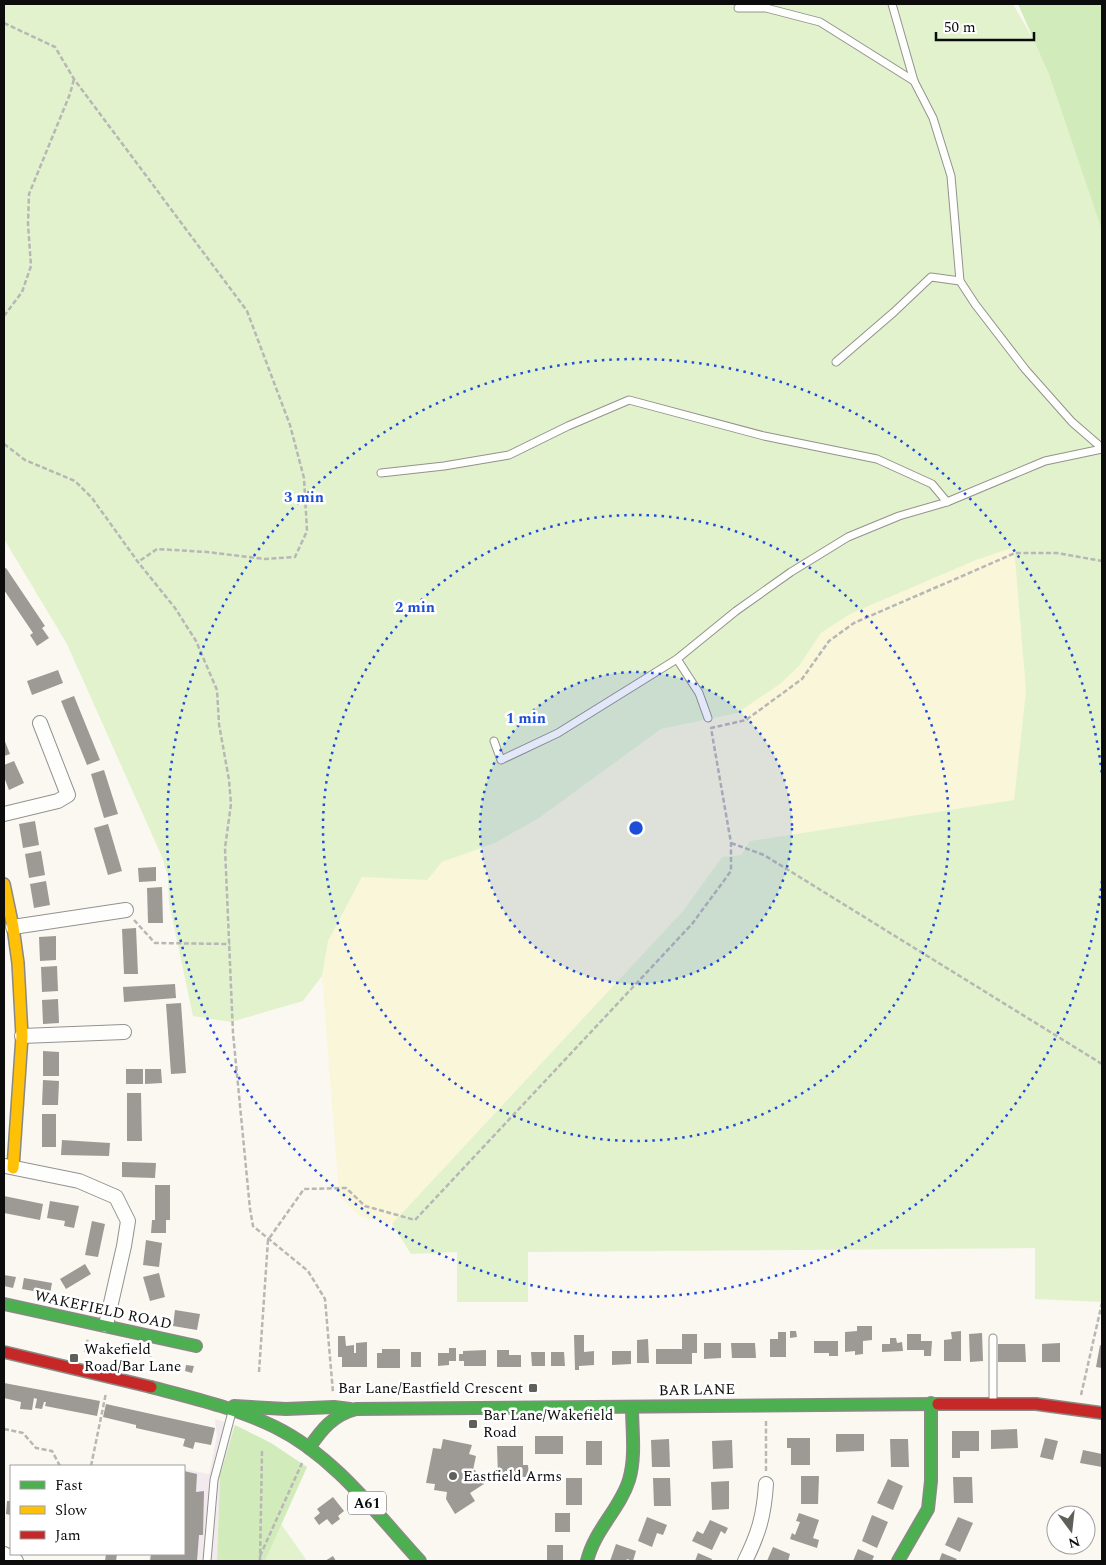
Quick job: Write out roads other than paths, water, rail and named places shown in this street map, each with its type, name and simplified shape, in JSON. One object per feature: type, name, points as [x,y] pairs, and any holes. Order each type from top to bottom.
[{"type":"main road","points":[[4,884],[18,963],[22,1036],[8,1167]]},
{"type":"main road","name":"WAKEFIELD ROAD","points":[[4,1304],[196,1346]]},
{"type":"main road","name":"A61","points":[[4,1352],[110,1376],[221,1405],[274,1427],[309,1448],[367,1503],[420,1561]]},
{"type":"main road","points":[[898,1561],[928,1509],[930,1498],[931,1403]]},
{"type":"main road","name":"BAR LANE","points":[[309,1448],[319,1433],[334,1417],[343,1412],[356,1410],[993,1403],[1036,1404],[1102,1413]]},
{"type":"main road","points":[[221,1405],[286,1409],[334,1407],[356,1410]]},
{"type":"main road","points":[[587,1561],[592,1543],[630,1478],[632,1406]]},
{"type":"street","points":[[4,814],[58,802],[68,795],[40,723]]},
{"type":"street","points":[[13,927],[126,910]]},
{"type":"street","points":[[22,1036],[124,1032]]},
{"type":"street","points":[[8,1167],[79,1181],[116,1197],[128,1221],[124,1246],[99,1324]]},
{"type":"street","points":[[745,1561],[761,1526],[766,1484]]},
{"type":"street","points":[[4,1554],[16,1561]]},
{"type":"lane","points":[[892,4],[914,81],[933,118],[951,176],[960,281],[975,304],[1025,368],[1072,422],[1102,449]]},
{"type":"lane","points":[[738,8],[766,8],[820,22],[914,81]]},
{"type":"lane","points":[[836,362],[894,312],[931,276],[960,281]]},
{"type":"lane","points":[[381,473],[444,466],[509,455],[568,426],[629,400],[764,436],[877,459],[932,484],[947,502]]},
{"type":"lane","points":[[494,741],[501,760],[558,732],[677,659],[736,610],[791,572],[848,537],[899,516],[947,502],[1045,461],[1102,449]]},
{"type":"lane","points":[[677,659],[699,693],[708,718]]},
{"type":"lane","points":[[993,1403],[994,1338]]},
{"type":"lane","points":[[207,1561],[214,1480],[233,1410]]},
{"type":"place","name":"Wakefield Road/Bar Lane","points":[[74,1358]]},
{"type":"place","name":"Bar Lane/Eastfield Crescent","points":[[533,1388]]},
{"type":"place","name":"Bar Lane/Wakefield Road","points":[[473,1424]]},
{"type":"place","name":"Eastfield Arms","points":[[453,1476]]}]
